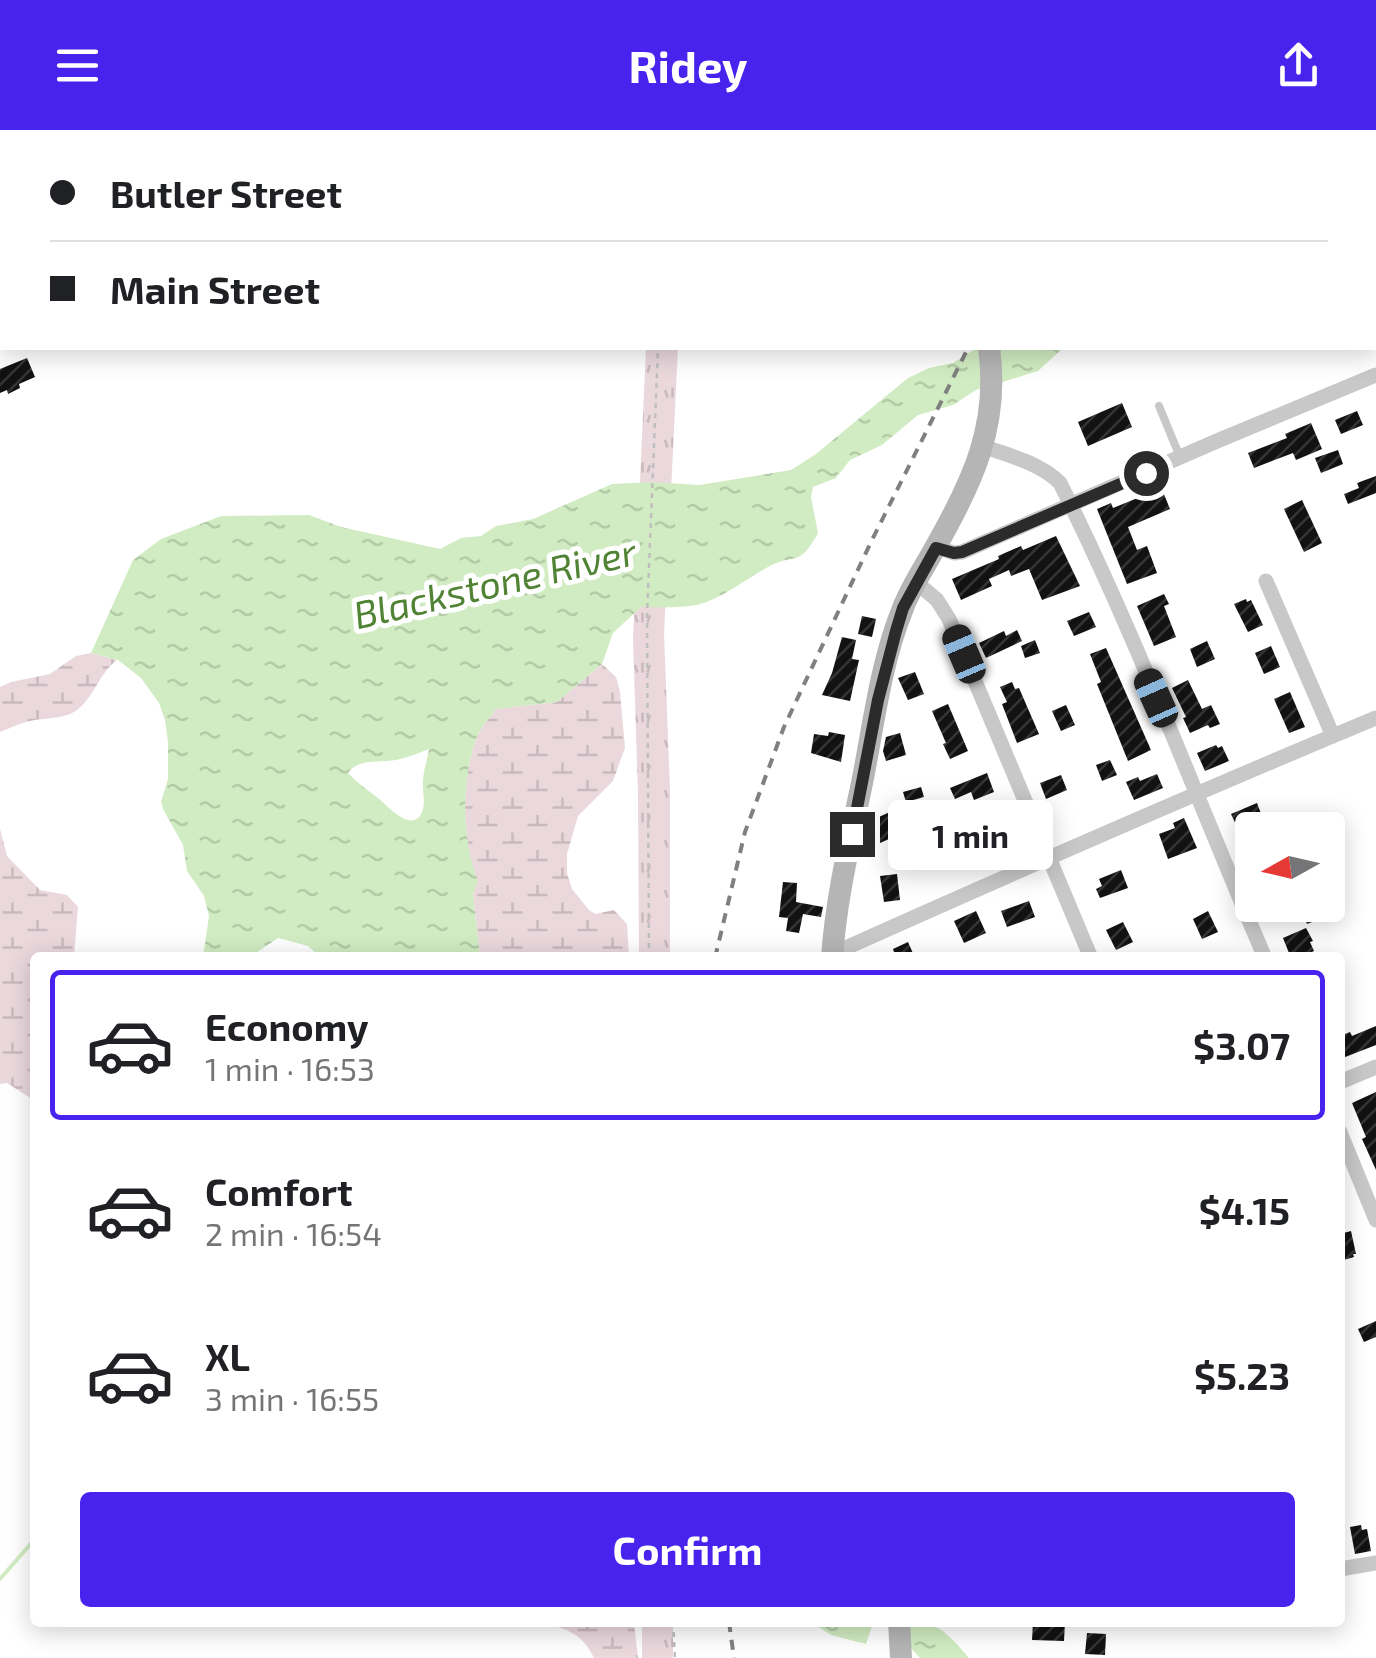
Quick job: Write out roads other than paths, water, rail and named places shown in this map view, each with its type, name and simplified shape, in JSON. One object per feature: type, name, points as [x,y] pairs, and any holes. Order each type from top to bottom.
[{"type":"main road","points":[[833,952],[878,700],[903,608],[971,482],[985,440],[992,380],[989,350]]},
{"type":"main road","points":[[900,1627],[901,1658]]},
{"type":"street","points":[[936,548],[962,552],[1372,376],[1376,395]]},
{"type":"street","points":[[985,440],[1052,474],[1060,483],[1198,792],[1262,952]]},
{"type":"street","points":[[916,582],[937,600],[949,619],[1088,952]]},
{"type":"street","points":[[1266,582],[1333,736]]},
{"type":"street","points":[[841,952],[1198,792],[1376,718]]},
{"type":"street","points":[[1345,1080],[1376,1067]]},
{"type":"street","points":[[1345,1144],[1376,1220]]},
{"type":"street","points":[[1345,1567],[1376,1562]]},
{"type":"lane","points":[[1159,406],[1180,457]]},
{"type":"water","name":"Blackstone River","points":[[974,350],[1061,350],[1038,371],[976,390],[953,405],[918,415],[882,445],[850,460],[836,478],[813,487],[811,497],[818,533],[801,556],[768,567],[700,604],[641,607],[613,633],[602,664],[557,702],[496,709],[476,738],[466,794],[466,830],[478,881],[473,894],[479,952],[315,952],[308,946],[278,938],[257,952],[204,952],[209,916],[204,896],[187,871],[183,845],[161,802],[168,779],[168,742],[159,703],[141,678],[118,660],[91,653],[133,560],[161,539],[221,516],[309,515],[341,527],[440,549],[461,538],[481,536],[496,526],[533,519],[612,484],[699,485],[791,470],[908,378],[953,363]],"holes":[[[429,749],[423,808],[418,818],[406,820],[348,773],[363,763],[400,759]]]},
{"type":"water","points":[[819,1627],[872,1627],[866,1644],[831,1635]]},
{"type":"water","points":[[891,1627],[936,1627],[969,1658],[920,1658]]},
{"type":"waterway","points":[[0,1579],[30,1545]]},
{"type":"railway","points":[[716,952],[745,832],[784,727],[967,350]]},
{"type":"railway","points":[[730,1627],[734,1658]]}]
